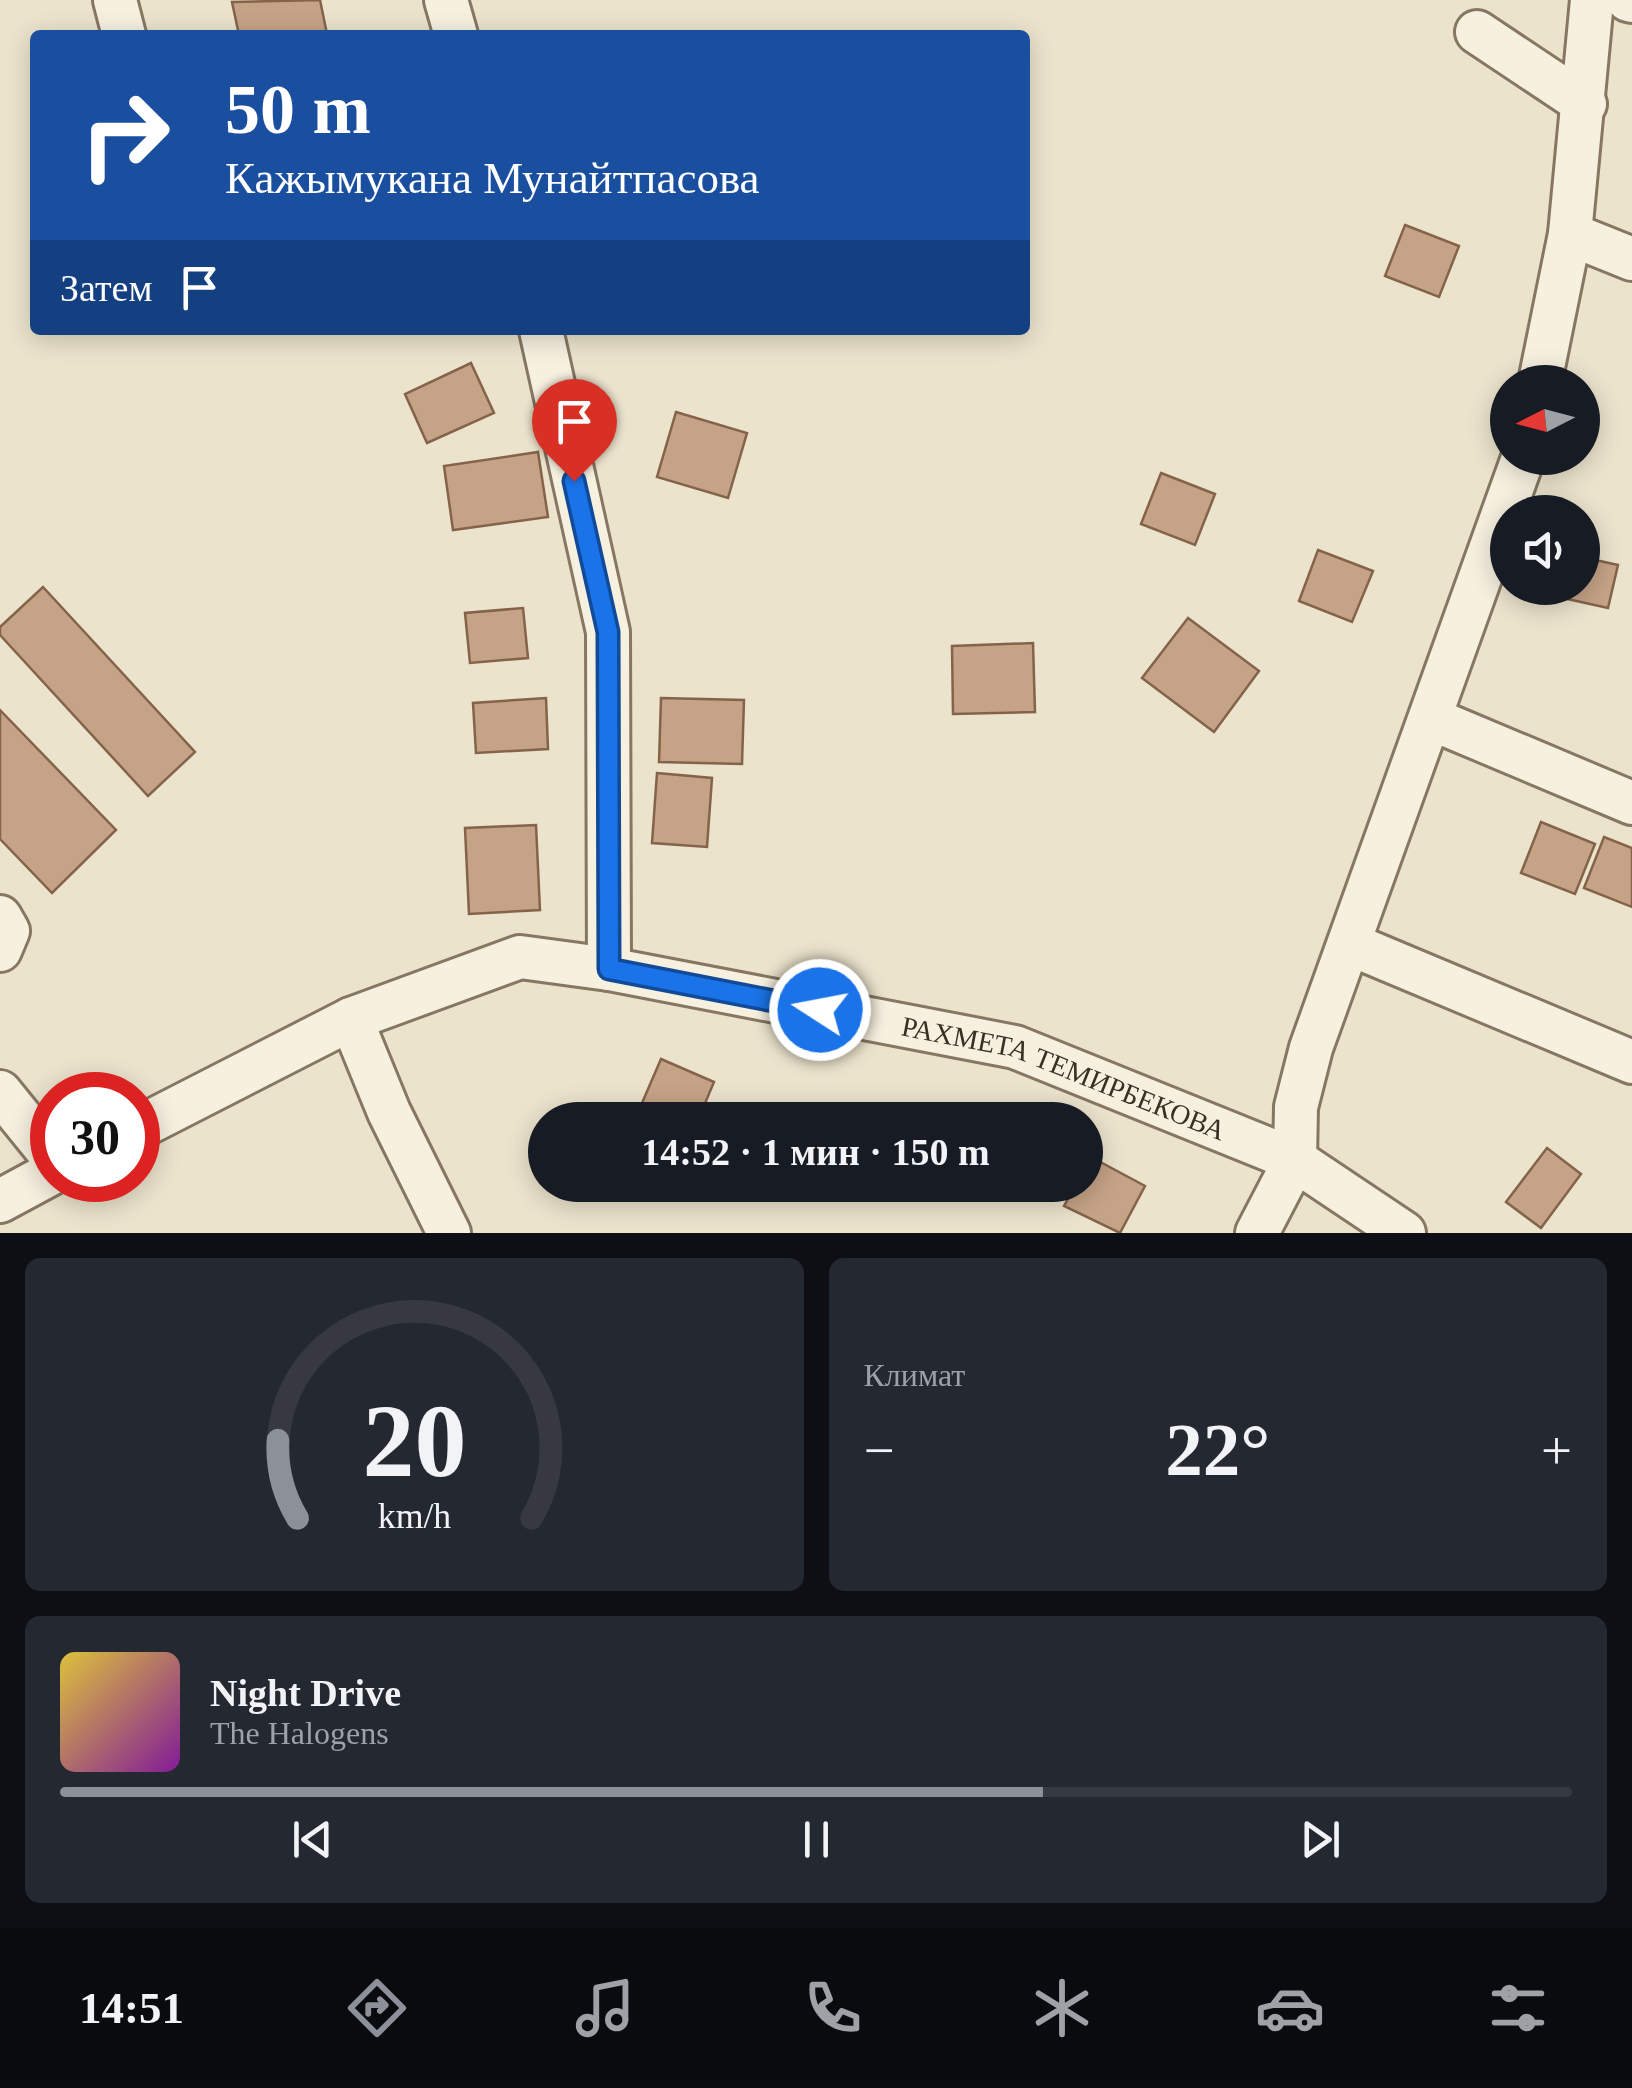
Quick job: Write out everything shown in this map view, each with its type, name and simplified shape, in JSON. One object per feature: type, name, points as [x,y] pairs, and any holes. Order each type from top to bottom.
[{"type":"street","points":[[115,0],[123,30]]},
{"type":"street","points":[[446,0],[455,30]]},
{"type":"street","points":[[1543,365],[1570,234],[1592,0]]},
{"type":"street","points":[[1477,32],[1585,104]]},
{"type":"street","points":[[1570,234],[1632,259]]},
{"type":"street","points":[[542,335],[608,632],[609,969]]},
{"type":"street","points":[[1257,1233],[1295,1160],[1296,1107],[1311,1048],[1517,475]]},
{"type":"street","points":[[1432,719],[1632,803]]},
{"type":"street","points":[[0,916],[8,931],[0,950]]},
{"type":"street","points":[[1350,944],[1632,1062]]},
{"type":"street","name":"РАХМЕТА ТЕМИРБЕКОВА","points":[[160,1117],[352,1019],[520,957],[609,969],[1015,1047],[1295,1160],[1404,1233]]},
{"type":"street","points":[[352,1019],[388,1112],[449,1233]]},
{"type":"street","points":[[0,1092],[30,1129]]},
{"type":"street","points":[[0,1201],[30,1185]]},
{"type":"building","points":[[320,0],[326,30],[238,30],[232,2]]},
{"type":"building","points":[[1405,225],[1459,246],[1439,297],[1385,276]]},
{"type":"building","points":[[471,363],[494,413],[427,443],[405,394]]},
{"type":"building","points":[[676,412],[747,433],[728,498],[657,477]]},
{"type":"building","points":[[538,452],[548,517],[453,530],[444,466]]},
{"type":"building","points":[[1161,473],[1215,494],[1195,545],[1141,524]]},
{"type":"building","points":[[1318,550],[1373,571],[1352,622],[1299,601]]},
{"type":"building","points":[[1600,561],[1618,565],[1608,608],[1594,605],[1600,605]]},
{"type":"building","points":[[43,587],[195,752],[148,796],[0,635],[0,627]]},
{"type":"building","points":[[523,608],[528,658],[470,663],[465,613]]},
{"type":"building","points":[[1188,618],[1259,671],[1214,732],[1142,678]]},
{"type":"building","points":[[1033,643],[1035,712],[953,714],[952,646]]},
{"type":"building","points":[[546,698],[548,749],[476,753],[473,703]]},
{"type":"building","points":[[661,698],[744,700],[742,764],[659,762]]},
{"type":"building","points":[[0,710],[116,830],[52,893],[0,839]]},
{"type":"building","points":[[657,773],[712,778],[707,847],[652,843]]},
{"type":"building","points":[[1541,822],[1595,844],[1575,894],[1521,873]]},
{"type":"building","points":[[536,825],[540,910],[469,914],[465,828]]},
{"type":"building","points":[[1604,837],[1632,848],[1632,907],[1584,888]]},
{"type":"building","points":[[661,1059],[714,1082],[706,1102],[642,1102]]},
{"type":"building","points":[[1547,1148],[1581,1174],[1541,1228],[1506,1202]]},
{"type":"building","points":[[1103,1163],[1145,1186],[1120,1233],[1064,1206],[1066,1202],[1103,1202]]},
{"type":"route","points":[[574,481],[608,632],[609,969],[820,1010]]}]
